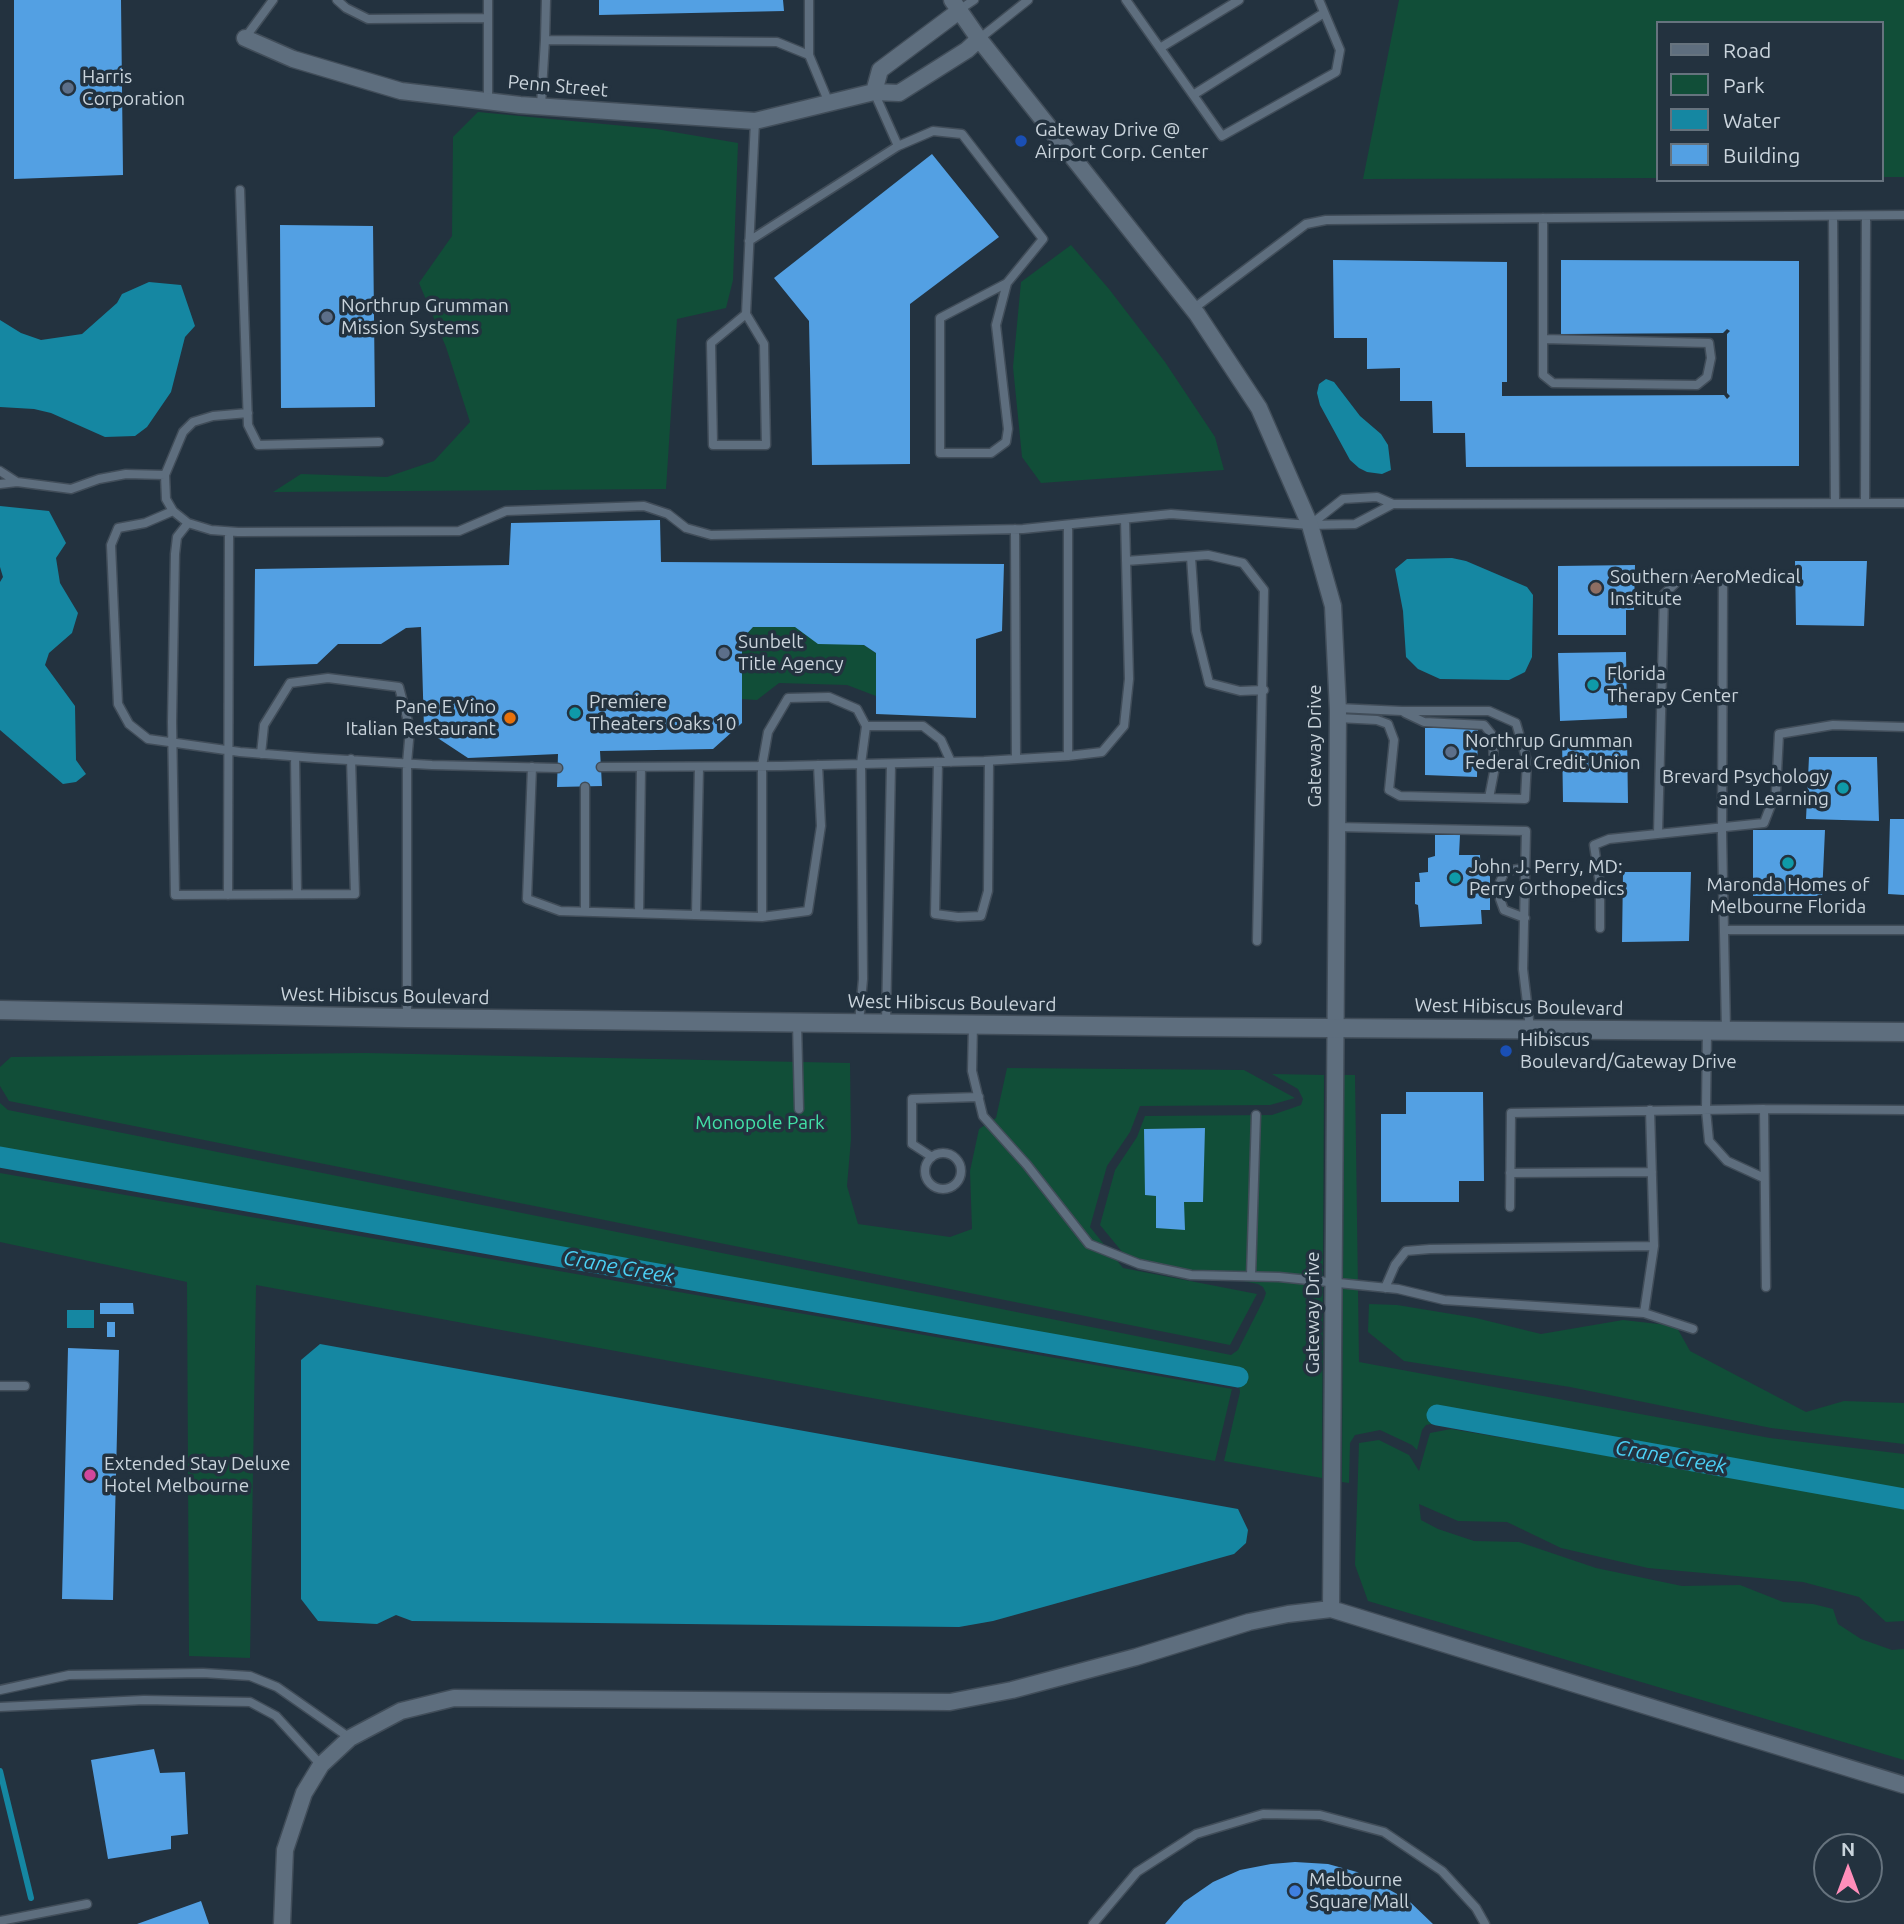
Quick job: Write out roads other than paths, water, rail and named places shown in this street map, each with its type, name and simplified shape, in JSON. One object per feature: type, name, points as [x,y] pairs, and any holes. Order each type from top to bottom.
[{"type":"street","name":"Gateway Drive","points":[[955,5],[1193,309],[1259,408],[1310,525],[1333,606],[1338,713],[1331,1609]]},
{"type":"street","points":[[874,92],[880,70],[955,5]]},
{"type":"street","name":"Penn Street","points":[[245,38],[293,60],[401,91],[541,106],[755,121],[874,92],[899,93],[967,50],[979,39]]},
{"type":"street","name":"West Hibiscus Boulevard","points":[[0,1010],[407,1018],[1904,1032]]},
{"type":"street","points":[[282,1924],[285,1850],[304,1793],[321,1765],[350,1738],[401,1711],[454,1698],[950,1702],[1012,1690],[1149,1654],[1249,1622],[1331,1609],[1904,1785]]},
{"type":"lane","points":[[245,38],[273,0]]},
{"type":"lane","points":[[337,0],[346,8],[368,19],[488,18]]},
{"type":"lane","points":[[488,0],[488,101]]},
{"type":"lane","points":[[541,106],[547,0]]},
{"type":"lane","points":[[809,0],[809,55],[829,103]]},
{"type":"lane","points":[[955,5],[974,0]]},
{"type":"lane","points":[[979,39],[1028,0]]},
{"type":"lane","points":[[1126,0],[1222,136],[1336,72],[1340,50],[1319,0]]},
{"type":"lane","points":[[1160,48],[1239,0]]},
{"type":"lane","points":[[1193,95],[1324,13]]},
{"type":"lane","points":[[545,40],[777,42],[809,55]]},
{"type":"lane","points":[[874,92],[898,146]]},
{"type":"lane","points":[[746,314],[711,343],[713,444],[766,445],[764,344],[746,314],[755,121]]},
{"type":"lane","points":[[749,241],[898,146],[933,131],[962,134],[1042,239],[1007,283],[996,325],[1008,429],[1006,442],[991,453],[940,453],[940,317],[1007,283]]},
{"type":"lane","points":[[240,190],[248,425],[258,445],[379,442]]},
{"type":"lane","points":[[1193,309],[1306,224],[1326,220],[1904,215]]},
{"type":"lane","points":[[1833,216],[1835,503]]},
{"type":"lane","points":[[1865,503],[1866,216]]},
{"type":"lane","points":[[1543,218],[1543,339],[1544,375],[1553,383],[1697,385],[1707,377],[1712,358],[1709,343],[1543,339]]},
{"type":"lane","points":[[248,413],[213,415],[192,422],[179,439],[165,475],[166,499],[173,511],[188,523],[229,532],[459,531],[506,511],[644,506],[668,514],[686,528],[711,535],[1015,529],[1171,514],[1310,525],[1355,524],[1393,504]]},
{"type":"lane","points":[[0,471],[17,482]]},
{"type":"lane","points":[[0,485],[17,482],[71,489],[99,479],[127,474],[165,475]]},
{"type":"lane","points":[[1310,525],[1343,499],[1377,498],[1393,504],[1904,503]]},
{"type":"lane","points":[[173,511],[145,523],[118,528],[111,545],[118,704],[129,724],[148,739],[295,757],[558,768]]},
{"type":"lane","points":[[601,767],[891,764],[1016,760],[1102,752],[1124,726],[1129,680],[1125,519]]},
{"type":"lane","points":[[188,523],[177,537],[175,554],[172,743],[175,895],[355,894],[351,760]]},
{"type":"lane","points":[[1068,525],[1068,756]]},
{"type":"lane","points":[[1015,529],[1016,760]]},
{"type":"lane","points":[[228,895],[229,532]]},
{"type":"lane","points":[[1126,561],[1208,555],[1243,563],[1264,590],[1258,941]]},
{"type":"lane","points":[[1191,557],[1196,631],[1209,683],[1240,691],[1264,690]]},
{"type":"lane","points":[[1658,834],[1664,594],[1679,580],[1723,577],[1724,930],[1717,1030],[1706,1110],[1709,1141],[1727,1161],[1765,1178]]},
{"type":"lane","points":[[261,754],[264,725],[290,683],[328,678],[399,687],[410,729],[407,763],[407,1018]]},
{"type":"lane","points":[[762,917],[762,766],[768,732],[789,698],[829,697],[857,709],[866,726],[862,764],[863,979],[859,1023]]},
{"type":"lane","points":[[1402,711],[1424,722],[1484,725],[1493,736],[1494,772],[1489,798]]},
{"type":"lane","points":[[1489,711],[1517,723],[1528,761],[1525,799],[1400,796],[1389,790],[1394,740],[1388,724],[1338,713],[1489,711]]},
{"type":"lane","points":[[1600,928],[1600,885],[1594,845],[1609,839],[1765,823],[1776,792],[1779,734],[1833,724],[1904,727]]},
{"type":"lane","points":[[866,726],[923,726],[941,740],[951,762]]},
{"type":"lane","points":[[295,757],[297,894]]},
{"type":"lane","points":[[938,762],[935,914],[958,917],[981,916],[988,891],[989,761]]},
{"type":"lane","points":[[886,1023],[891,764]]},
{"type":"lane","points":[[532,767],[527,899],[560,911],[762,917],[808,911],[821,826],[818,765]]},
{"type":"lane","points":[[639,913],[641,767]]},
{"type":"lane","points":[[696,915],[699,767]]},
{"type":"lane","points":[[584,787],[585,911]]},
{"type":"lane","points":[[1336,827],[1526,831],[1523,969],[1530,1028]]},
{"type":"lane","points":[[1525,868],[1505,871],[1500,882],[1500,899],[1504,910],[1525,918]]},
{"type":"lane","points":[[1724,930],[1904,930]]},
{"type":"lane","points":[[797,1022],[799,1109]]},
{"type":"lane","points":[[973,1024],[972,1071],[984,1116],[1027,1165],[1089,1244],[1139,1264],[1191,1275],[1279,1277],[1385,1288],[1444,1300],[1644,1313],[1693,1329]]},
{"type":"lane","points":[[932,1157],[912,1144],[912,1099],[978,1097]]},
{"type":"lane","points":[[1764,1109],[1766,1287]]},
{"type":"lane","points":[[1644,1313],[1654,1245],[1650,1110]]},
{"type":"lane","points":[[1510,1207],[1511,1113],[1904,1110]]},
{"type":"lane","points":[[1251,1276],[1256,1115]]},
{"type":"lane","points":[[942,1153],[958,1161],[961,1172],[957,1182],[947,1189],[930,1184],[925,1173],[932,1157],[942,1153]]},
{"type":"lane","points":[[1510,1173],[1652,1172]]},
{"type":"lane","points":[[1385,1288],[1395,1265],[1406,1251],[1654,1245]]},
{"type":"lane","points":[[0,1386],[24,1386]]},
{"type":"lane","points":[[0,1690],[69,1675],[250,1676],[277,1687],[350,1738]]},
{"type":"lane","points":[[0,1707],[144,1700],[250,1702],[276,1716],[321,1765]]},
{"type":"lane","points":[[1093,1924],[1137,1872],[1196,1835],[1263,1814],[1320,1815],[1384,1832],[1442,1871],[1476,1908],[1485,1924]]},
{"type":"lane","points":[[0,1921],[86,1904]]},
{"type":"water","points":[[149,282],[181,285],[195,326],[185,337],[171,392],[147,427],[135,436],[105,437],[51,413],[0,407],[0,320],[21,333],[41,340],[82,334],[117,303],[122,294]]},
{"type":"water","points":[[1326,379],[1334,382],[1360,416],[1381,434],[1388,445],[1391,470],[1382,474],[1367,472],[1350,460],[1320,405],[1317,393],[1319,384]]},
{"type":"water","points":[[0,506],[49,511],[66,543],[56,558],[60,583],[78,613],[72,633],[49,653],[45,665],[75,706],[76,760],[86,774],[76,782],[63,784],[0,730],[0,582],[3,577],[0,567]]},
{"type":"water","points":[[1452,558],[1466,561],[1527,587],[1533,595],[1532,657],[1525,672],[1509,680],[1440,679],[1418,669],[1406,657],[1403,611],[1395,569],[1407,559]]},
{"type":"water","points":[[67,1310],[94,1310],[94,1328],[67,1328]]},
{"type":"water","points":[[320,1344],[1238,1509],[1248,1530],[1246,1543],[1234,1554],[993,1621],[959,1627],[412,1621],[396,1615],[377,1624],[318,1621],[301,1599],[301,1360]]},
{"type":"waterway","name":"Crane Creek","points":[[0,1157],[1238,1377]]},
{"type":"waterway","name":"Crane Creek","points":[[1437,1415],[1904,1499]]},
{"type":"waterway","points":[[0,1771],[31,1898]]},
{"type":"place","name":"Harris Corporation","points":[[68,88]]},
{"type":"place","name":"Gateway Drive @ Airport Corp. Center","points":[[1021,141]]},
{"type":"place","name":"Northrup Grumman Mission Systems","points":[[327,317]]},
{"type":"place","name":"Southern AeroMedical Institute","points":[[1596,588]]},
{"type":"place","name":"Sunbelt Title Agency","points":[[724,653]]},
{"type":"place","name":"Florida Therapy Center","points":[[1593,685]]},
{"type":"place","name":"Premiere Theaters Oaks 10","points":[[575,713]]},
{"type":"place","name":"Pane E Vino Italian Restaurant","points":[[510,718]]},
{"type":"place","name":"Northrup Grumman Federal Credit Union","points":[[1451,752]]},
{"type":"place","name":"Brevard Psychology and Learning","points":[[1843,788]]},
{"type":"place","name":"Maronda Homes of Melbourne Florida","points":[[1788,863]]},
{"type":"place","name":"John J. Perry, MD: Perry Orthopedics","points":[[1455,878]]},
{"type":"place","name":"Hibiscus Boulevard/Gateway Drive","points":[[1506,1051]]},
{"type":"place","name":"Extended Stay Deluxe Hotel Melbourne","points":[[90,1475]]},
{"type":"place","name":"Melbourne Square Mall","points":[[1295,1891]]},
{"type":"park label","name":"Monopole Park","points":[[760,1123]]}]
